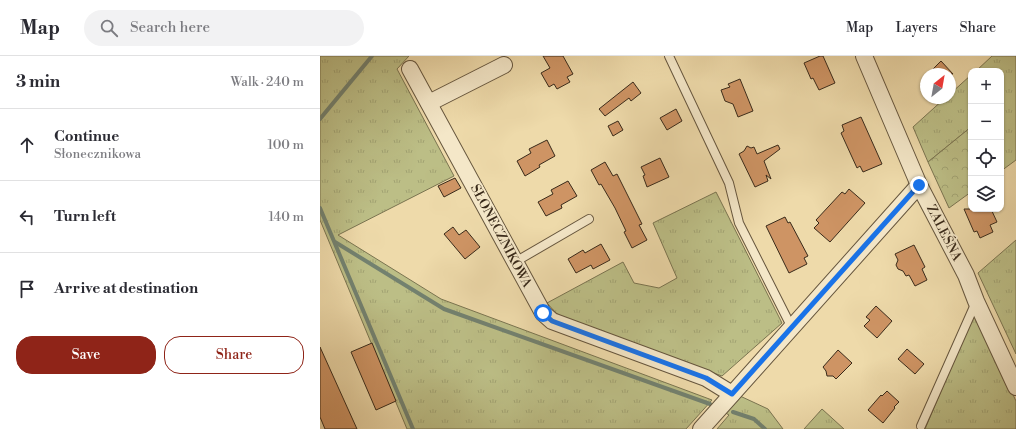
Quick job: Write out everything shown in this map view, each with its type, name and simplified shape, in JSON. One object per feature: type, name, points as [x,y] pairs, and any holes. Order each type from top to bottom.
[{"type":"street","name":"ZALEŚNA","points":[[864,56],[919,185],[966,275],[976,301],[1016,387]]},
{"type":"street","points":[[430,103],[504,65]]},
{"type":"street","name":"SŁONECZNIKOWA","points":[[410,69],[430,103],[543,313],[552,321],[706,378],[732,394]]},
{"type":"street","points":[[701,429],[919,185]]},
{"type":"lane","points":[[669,56],[729,183],[739,224],[792,328]]},
{"type":"lane","points":[[515,262],[589,219]]},
{"type":"lane","points":[[921,426],[976,301]]},
{"type":"green space","points":[[320,56],[409,56],[397,69],[454,176],[338,235],[441,299],[712,400],[686,429],[407,429],[320,220]]},
{"type":"green space","points":[[992,56],[1016,56],[1016,160],[1004,169],[1004,68],[979,68]]},
{"type":"green space","points":[[968,78],[968,129],[928,162],[913,127],[938,104],[956,104],[956,89]]},
{"type":"green space","points":[[968,129],[968,194],[949,208],[928,162]]},
{"type":"green space","points":[[716,192],[782,323],[722,376],[570,321],[556,313],[547,303],[623,262],[634,283],[659,288],[677,278],[653,223]]},
{"type":"green space","points":[[1016,240],[1016,354],[978,273]]},
{"type":"green space","points":[[974,313],[1016,401],[1016,429],[925,429]]},
{"type":"green space","points":[[740,396],[768,409],[783,429],[717,429],[729,415],[724,412]]},
{"type":"green space","points":[[822,409],[844,429],[804,429]]},
{"type":"building","points":[[543,56],[563,56],[573,74],[567,77],[570,82],[557,89],[554,84],[549,87],[541,73],[550,68]]},
{"type":"building","points":[[823,56],[835,83],[819,90],[813,78],[811,79],[804,63]]},
{"type":"building","points":[[941,61],[947,68],[934,68]]},
{"type":"building","points":[[740,79],[753,111],[738,117],[733,104],[725,101],[721,90],[730,87],[728,84]]},
{"type":"building","points":[[633,82],[641,93],[631,101],[629,98],[605,116],[599,109]]},
{"type":"building","points":[[676,109],[682,121],[667,130],[660,118]]},
{"type":"building","points":[[861,117],[882,164],[863,172],[860,166],[857,168],[841,133],[844,131],[842,125]]},
{"type":"building","points":[[618,121],[623,130],[613,136],[608,126]]},
{"type":"building","points":[[547,140],[555,156],[539,165],[540,167],[525,176],[517,161],[531,153],[529,149]]},
{"type":"building","points":[[778,145],[780,149],[764,161],[771,179],[766,175],[768,181],[755,187],[739,154],[744,151],[747,146],[751,148],[754,147],[757,154]]},
{"type":"building","points":[[660,158],[669,177],[647,187],[643,176],[645,175],[641,167]]},
{"type":"building","points":[[605,162],[613,176],[617,174],[642,224],[639,225],[647,240],[632,248],[615,208],[601,184],[599,185],[591,170]]},
{"type":"building","points":[[455,178],[461,188],[444,197],[438,186]]},
{"type":"building","points":[[568,181],[577,196],[561,205],[562,208],[546,216],[538,202],[553,194],[551,190]]},
{"type":"building","points":[[849,189],[865,203],[830,242],[814,228],[819,223],[816,220],[842,192],[845,194]]},
{"type":"building","points":[[964,209],[968,209],[968,212],[992,212],[997,222],[990,225],[993,232],[980,238],[977,231],[974,232]]},
{"type":"building","points":[[785,217],[788,223],[790,222],[808,256],[804,258],[807,264],[789,273],[766,226]]},
{"type":"building","points":[[453,227],[459,235],[466,230],[480,247],[465,259],[444,234]]},
{"type":"building","points":[[601,244],[610,260],[593,269],[591,265],[576,273],[568,259],[583,250],[585,253]]},
{"type":"building","points":[[914,245],[925,267],[922,269],[927,280],[915,286],[909,275],[906,276],[903,271],[898,269],[896,265],[898,260],[895,254]]},
{"type":"building","points":[[876,306],[892,321],[877,338],[864,326],[870,320],[866,317]]},
{"type":"building","points":[[372,343],[396,401],[376,410],[351,352]]},
{"type":"building","points":[[320,347],[357,429],[325,429],[320,417]]},
{"type":"building","points":[[907,349],[924,364],[915,374],[898,359]]},
{"type":"building","points":[[838,350],[852,363],[836,379],[833,376],[827,376],[823,367]]},
{"type":"building","points":[[887,391],[899,402],[883,423],[868,410],[881,395],[882,396]]},
{"type":"waterway","points":[[320,119],[372,56]]},
{"type":"waterway","points":[[320,208],[413,429]]},
{"type":"waterway","points":[[335,242],[444,309],[710,404]]},
{"type":"waterway","points":[[733,412],[754,419],[765,429]]},
{"type":"route","points":[[543,313],[552,321],[706,378],[732,394],[919,185]]}]
